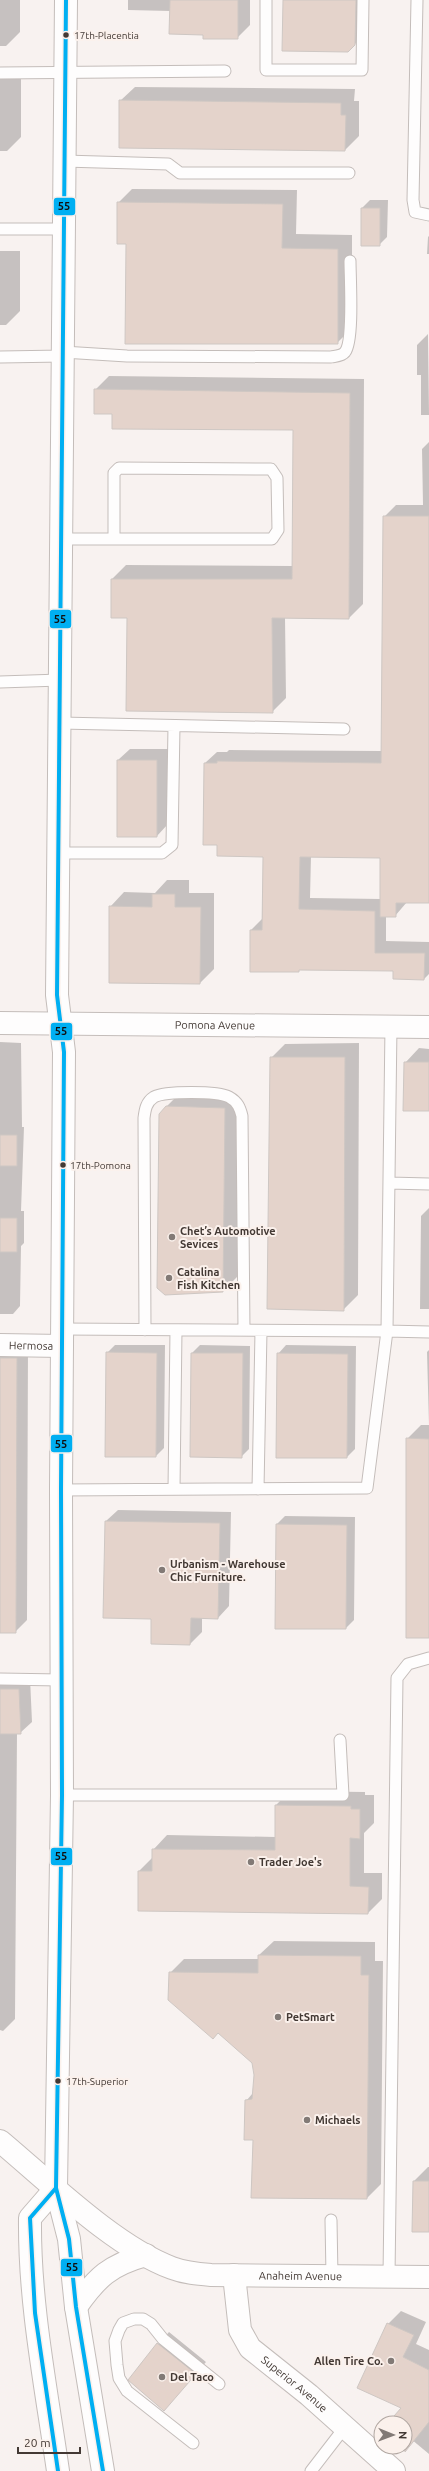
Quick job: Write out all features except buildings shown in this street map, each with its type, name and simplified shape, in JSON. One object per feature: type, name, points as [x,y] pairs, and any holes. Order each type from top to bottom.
[{"type":"street","points":[[66,0],[57,995],[64,1052],[61,1490],[62,1795],[56,2188],[69,2239],[76,2307],[103,2471]]},
{"type":"street","name":"Pomona Avenue","points":[[0,1023],[429,1027]]},
{"type":"street","name":"Hermosa","points":[[0,1345],[62,1338]]},
{"type":"street","points":[[0,2141],[103,2227],[146,2255]]},
{"type":"street","points":[[56,2188],[30,2218],[30,2259],[34,2305],[58,2471]]},
{"type":"street","points":[[76,2307],[92,2285],[104,2273],[124,2261],[146,2255]]},
{"type":"street","name":"Anaheim Avenue","points":[[146,2255],[172,2268],[191,2273],[234,2275],[429,2277]]},
{"type":"street","name":"Superior Avenue","points":[[234,2275],[240,2330],[250,2348],[309,2395],[394,2471]]},
{"type":"lane","points":[[266,0],[266,70],[362,70],[363,0]]},
{"type":"lane","points":[[417,0],[413,200],[415,212],[429,215]]},
{"type":"lane","points":[[0,73],[225,71]]},
{"type":"lane","points":[[64,161],[168,164],[180,173],[349,173]]},
{"type":"lane","points":[[0,229],[64,229]]},
{"type":"lane","points":[[0,357],[63,354],[331,357],[341,355],[347,350],[350,336],[350,261]]},
{"type":"lane","points":[[61,539],[114,539],[272,538],[278,530],[277,478],[271,469],[119,468],[114,473],[114,539]]},
{"type":"lane","points":[[0,682],[60,680]]},
{"type":"lane","points":[[60,723],[344,729]]},
{"type":"lane","points":[[58,853],[162,854],[172,845],[174,726]]},
{"type":"lane","points":[[61,1490],[367,1488],[387,1331],[391,1026]]},
{"type":"lane","points":[[145,1330],[144,1118],[146,1106],[153,1098],[163,1094],[216,1094],[228,1096],[238,1104],[242,1116],[244,1330]]},
{"type":"lane","points":[[389,1183],[429,1184]]},
{"type":"lane","points":[[62,1338],[145,1330],[429,1332]]},
{"type":"lane","points":[[174,1490],[176,1330]]},
{"type":"lane","points":[[258,1489],[261,1330]]},
{"type":"lane","points":[[389,2276],[397,1678],[408,1664],[429,1658]]},
{"type":"lane","points":[[0,1679],[61,1680]]},
{"type":"lane","points":[[62,1795],[343,1795],[340,1740]]},
{"type":"lane","points":[[331,2220],[332,2276]]},
{"type":"lane","points":[[193,2443],[127,2392],[119,2378],[115,2341],[123,2323],[134,2319],[143,2319],[151,2324],[163,2339],[220,2384]]},
{"type":"lane","points":[[311,2471],[345,2427]]},
{"type":"transit line","name":"55","points":[[66,0],[57,995],[64,1052],[61,1490],[62,1795],[56,2188],[69,2239],[76,2307],[103,2471]]},
{"type":"transit line","name":"55","points":[[56,2188],[30,2218],[35,2313],[58,2471]]},
{"type":"place","name":"17th-Placentia","points":[[66,35]]},
{"type":"place","name":"17th-Pomona","points":[[63,1165]]},
{"type":"place","name":"Chet’s Automotive Sevices","points":[[172,1237]]},
{"type":"place","name":"Catalina Fish Kitchen","points":[[169,1278]]},
{"type":"place","name":"Urbanism - Warehouse Chic Furniture.","points":[[162,1570]]},
{"type":"place","name":"Trader Joe's","points":[[251,1862]]},
{"type":"place","name":"PetSmart","points":[[278,2017]]},
{"type":"place","name":"17th-Superior","points":[[58,2081]]},
{"type":"place","name":"Michaels","points":[[307,2120]]},
{"type":"place","name":"Allen Tire Co.","points":[[391,2361]]},
{"type":"place","name":"Del Taco","points":[[162,2377]]}]
